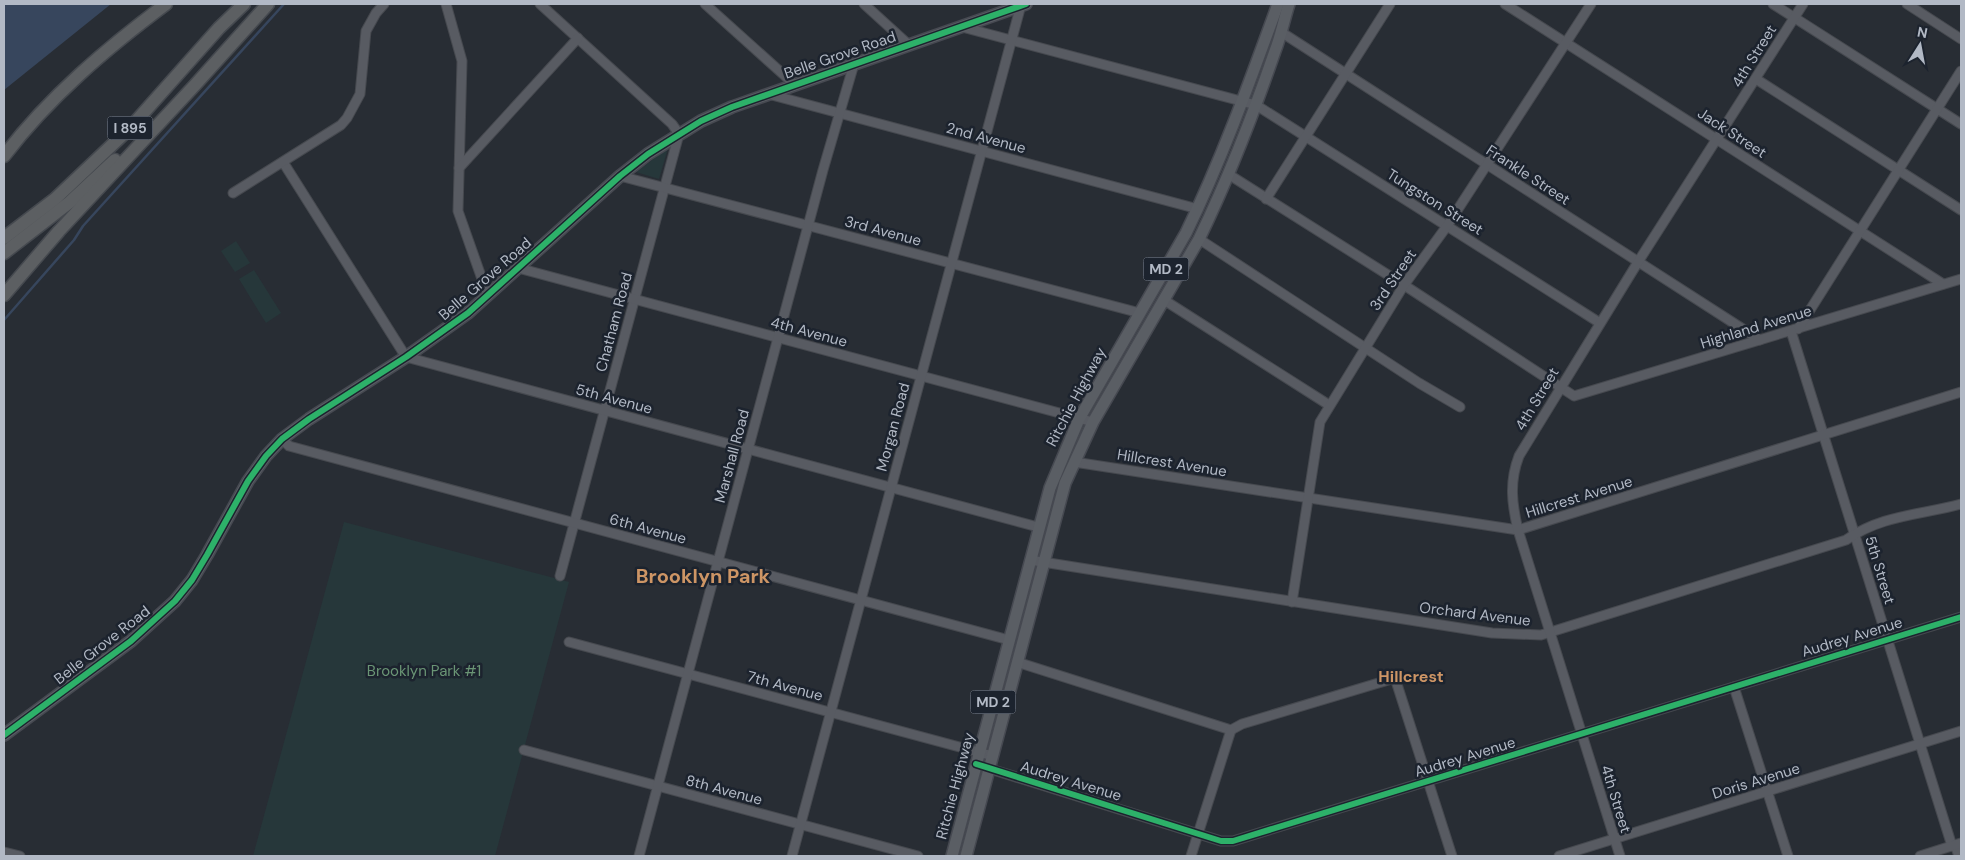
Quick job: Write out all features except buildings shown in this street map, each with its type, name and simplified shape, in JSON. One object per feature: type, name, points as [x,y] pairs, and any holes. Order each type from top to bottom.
[{"type":"highway","points":[[4,156],[32,122],[89,66],[122,37],[166,4]]},
{"type":"highway","name":"I 895","points":[[4,238],[55,200],[130,128],[219,28],[244,4]]},
{"type":"highway","name":"I 895","points":[[4,253],[70,202],[131,146],[209,60],[233,41],[268,4]]},
{"type":"highway","points":[[4,295],[59,231],[195,86],[233,41]]},
{"type":"main road","name":"Belle Grove Road","points":[[4,735],[131,641],[175,601],[192,580],[248,481],[266,456],[282,439],[308,419],[406,357],[468,313],[620,176],[648,154],[679,134],[732,107],[1023,4]]},
{"type":"main road","name":"Ritchie Highway","points":[[952,856],[1038,527],[1050,488],[1078,419],[1198,209],[1242,101],[1278,4]]},
{"type":"main road","name":"Ritchie Highway","points":[[966,856],[1059,504],[1074,462],[1092,422],[1199,239],[1256,105],[1289,4]]},
{"type":"street","points":[[233,193],[340,125],[347,118],[360,94],[366,32],[370,22],[384,4]]},
{"type":"street","points":[[446,4],[462,61],[458,211],[488,296]]},
{"type":"street","points":[[540,4],[672,124],[679,134]]},
{"type":"street","points":[[706,4],[794,84]]},
{"type":"street","points":[[864,4],[909,45]]},
{"type":"street","name":"Morgan Road","points":[[792,856],[951,263],[1023,4]]},
{"type":"street","points":[[1266,199],[1390,4]]},
{"type":"street","name":"Jack Street","points":[[1505,4],[1943,284]]},
{"type":"street","name":"3rd Street","points":[[1292,602],[1320,422],[1404,285],[1488,165],[1591,4]]},
{"type":"street","points":[[1773,4],[1961,124]]},
{"type":"street","name":"4th Street","points":[[1620,856],[1518,530],[1511,494],[1514,468],[1519,456],[1560,387],[1803,4]]},
{"type":"street","points":[[1907,4],[1961,38]]},
{"type":"street","name":"Tungston Street","points":[[962,27],[1256,105],[1600,323]]},
{"type":"street","name":"Frankle Street","points":[[1281,32],[1760,340]]},
{"type":"street","points":[[459,168],[578,38]]},
{"type":"street","name":"Marshall Road","points":[[639,856],[808,226],[854,64]]},
{"type":"street","points":[[1794,330],[1961,71]]},
{"type":"street","points":[[1756,79],[1961,210]]},
{"type":"street","name":"2nd Avenue","points":[[768,93],[1198,209]]},
{"type":"street","name":"Chatham Road","points":[[560,576],[679,134]]},
{"type":"street","points":[[283,162],[406,357]]},
{"type":"street","name":"Highland Avenue","points":[[1228,174],[1404,285],[1574,396],[1961,279]]},
{"type":"street","name":"3rd Avenue","points":[[620,176],[1140,313]]},
{"type":"street","points":[[1199,239],[1419,383],[1460,407]]},
{"type":"street","name":"4th Avenue","points":[[518,268],[1092,422]]},
{"type":"street","points":[[1164,300],[1329,405]]},
{"type":"street","name":"5th Street","points":[[1794,330],[1854,534],[1920,744],[1959,856]]},
{"type":"street","name":"5th Avenue","points":[[406,357],[1038,527]]},
{"type":"street","name":"Hillcrest Avenue","points":[[1074,462],[1518,530],[1961,392]]},
{"type":"street","name":"6th Avenue","points":[[282,439],[289,446],[1009,640]]},
{"type":"street","name":"Orchard Avenue","points":[[1030,560],[1492,633],[1541,635],[1846,540],[1865,527],[1917,512],[1961,504]]},
{"type":"street","name":"Audrey Avenue","points":[[976,764],[1221,840],[1239,840],[1961,616]]},
{"type":"street","name":"7th Avenue","points":[[569,642],[993,756]]},
{"type":"street","points":[[1017,662],[1232,730]]},
{"type":"street","points":[[1191,856],[1232,730],[1242,724],[1395,678],[1452,856]]},
{"type":"street","points":[[1734,687],[1788,856]]},
{"type":"street","name":"Doris Avenue","points":[[1559,856],[1961,731]]},
{"type":"street","name":"8th Avenue","points":[[524,750],[918,856]]},
{"type":"street","points":[[1920,856],[1956,845]]},
{"type":"street","points":[[4,852],[20,856]]},
{"type":"green space","points":[[668,148],[659,179],[636,172]]},
{"type":"green space","points":[[236,241],[250,263],[235,272],[221,251]]},
{"type":"green space","points":[[254,270],[281,313],[266,323],[239,279]]},
{"type":"green space","name":"Brooklyn Park #1","points":[[344,522],[569,582],[495,856],[253,856]]},
{"type":"water","points":[[4,4],[111,4],[4,90]]},
{"type":"waterway","points":[[4,320],[74,240],[83,226],[284,4]]},
{"type":"cycle path","points":[[4,735],[131,641],[175,601],[192,580],[248,481],[266,456],[282,439],[309,419],[406,357],[468,313],[620,176],[648,154],[701,121],[732,107],[1026,4]]},
{"type":"cycle path","points":[[976,764],[1221,841],[1233,841],[1961,617]]},
{"type":"district","name":"Brooklyn Park","points":[[703,576]]},
{"type":"district","name":"Hillcrest","points":[[1411,676]]}]
